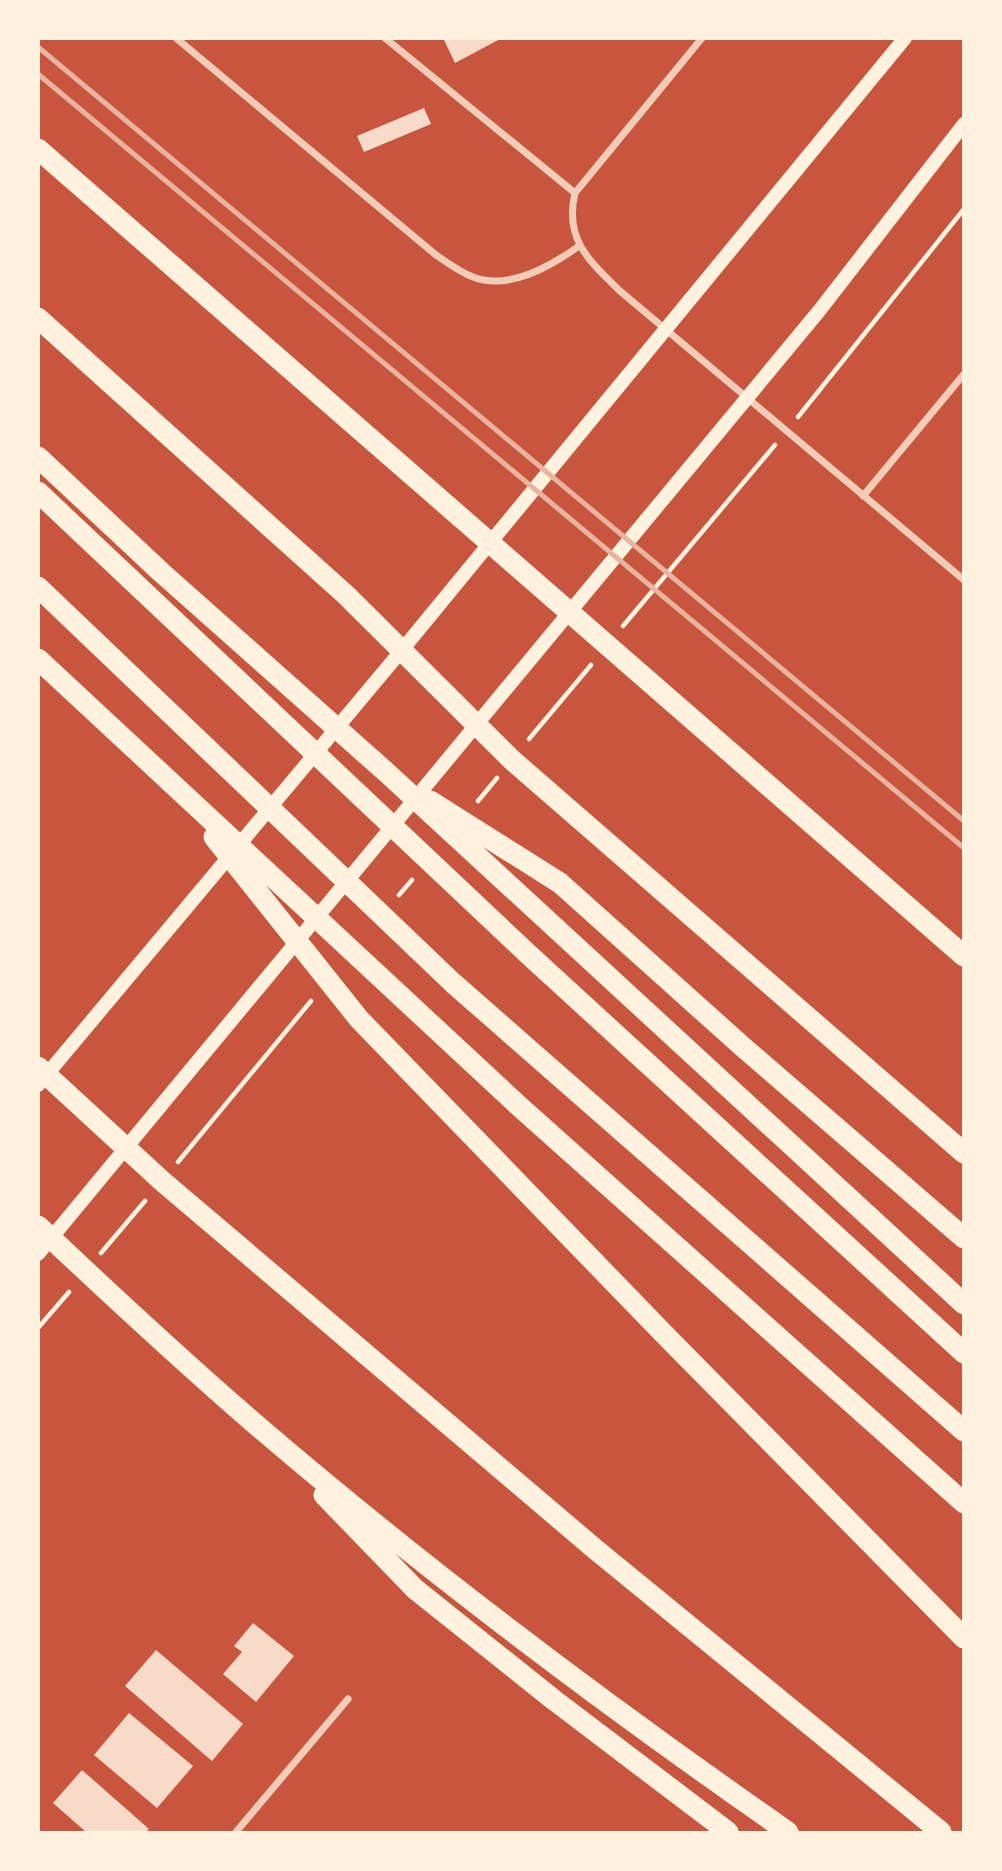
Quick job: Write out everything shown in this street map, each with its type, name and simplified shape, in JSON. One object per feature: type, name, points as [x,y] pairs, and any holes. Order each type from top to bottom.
[{"type":"highway","points":[[38,149],[964,956]]},
{"type":"highway","points":[[38,318],[346,595],[512,760],[964,1153]]},
{"type":"highway","points":[[38,457],[162,573],[386,772],[964,1304]]},
{"type":"highway","points":[[38,492],[528,954],[964,1353]]},
{"type":"highway","points":[[38,587],[453,983],[964,1431]]},
{"type":"highway","points":[[38,659],[530,1116],[964,1503]]},
{"type":"highway","points":[[386,772],[560,883],[743,1047],[964,1238]]},
{"type":"highway","points":[[166,778],[359,1019],[964,1638]]},
{"type":"highway","points":[[41,1076],[638,1585],[941,1832]]},
{"type":"highway","points":[[38,1226],[254,1423],[528,1644],[622,1715],[788,1832]]},
{"type":"highway","points":[[254,1423],[415,1589],[728,1832]]},
{"type":"main road","points":[[41,1076],[402,650],[905,38]]},
{"type":"main road","points":[[38,1254],[820,312],[964,124]]},
{"type":"street","points":[[176,38],[456,269],[476,279],[495,282],[506,280],[539,270],[579,246]]},
{"type":"street","points":[[385,38],[575,193]]},
{"type":"street","points":[[702,38],[575,193],[570,212],[579,246],[620,291],[964,580]]},
{"type":"street","points":[[863,496],[964,374]]},
{"type":"street","points":[[236,1832],[348,1699]]},
{"type":"path","points":[[796,419],[964,209]]},
{"type":"path","points":[[618,632],[779,440]]},
{"type":"path","points":[[556,707],[592,664]]},
{"type":"building","points":[[443,38],[502,38],[455,63]]},
{"type":"building","points":[[424,108],[431,124],[364,152],[357,136]]},
{"type":"building","points":[[253,1623],[294,1656],[256,1702],[223,1674],[242,1652],[234,1646]]},
{"type":"building","points":[[156,1650],[243,1724],[212,1761],[125,1686]]},
{"type":"building","points":[[129,1713],[193,1766],[157,1808],[94,1755]]},
{"type":"building","points":[[82,1770],[149,1829],[146,1832],[86,1832],[53,1803]]},
{"type":"railway","points":[[38,47],[964,821]]},
{"type":"railway","points":[[38,74],[964,848]]}]
